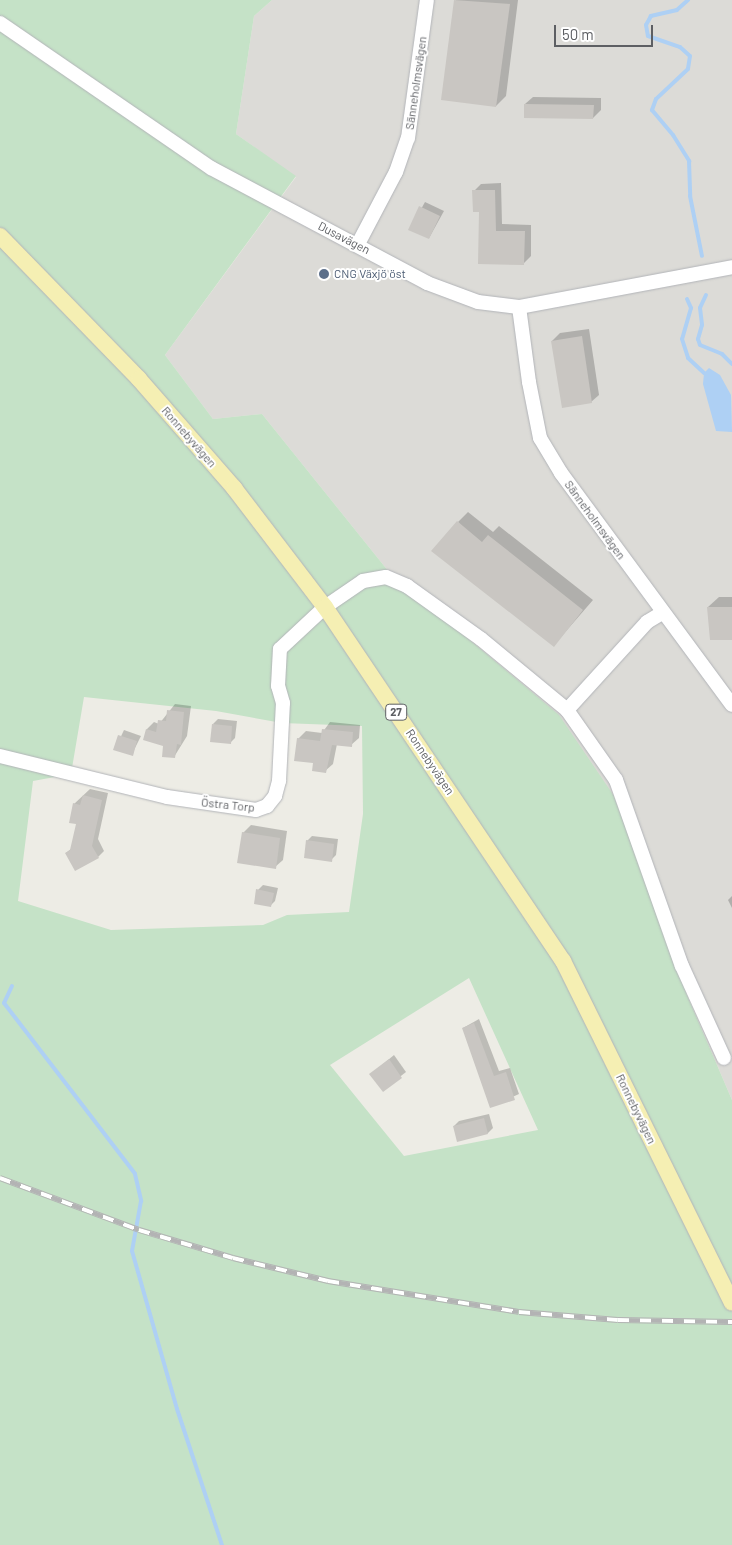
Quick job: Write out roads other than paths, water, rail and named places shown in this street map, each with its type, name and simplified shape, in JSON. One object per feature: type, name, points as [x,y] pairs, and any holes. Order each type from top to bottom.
[{"type":"main road","name":"Ronnebyvägen","points":[[0,236],[145,386],[234,488],[325,607],[563,961],[732,1303]]},
{"type":"street","name":"Sänneholmsvägen","points":[[358,244],[396,172],[408,138],[426,0]]},
{"type":"street","name":"Dusavägen","points":[[0,23],[211,168],[358,244],[427,283],[478,302],[519,307],[732,267]]},
{"type":"street","name":"Sänneholmsvägen","points":[[519,307],[529,382],[540,438],[561,473],[662,613],[732,705]]},
{"type":"street","name":"Östra Torp","points":[[0,756],[167,797],[256,810],[267,806],[275,796],[279,781],[284,703],[278,686],[280,649],[325,607],[363,581],[386,577],[406,586],[481,639],[567,710],[616,780],[682,966],[724,1058]]},
{"type":"street","points":[[567,710],[647,622],[662,613]]},
{"type":"water","points":[[709,368],[720,375],[731,395],[732,432],[716,431],[703,384],[704,373]]},
{"type":"waterway","points":[[688,0],[677,10],[651,16],[646,25],[648,36],[680,47],[690,56],[688,69],[656,99],[652,110],[673,135],[689,161],[690,196],[702,256]]},
{"type":"waterway","points":[[706,295],[700,308],[702,325],[698,339],[700,345],[722,354],[732,364]]},
{"type":"waterway","points":[[687,299],[691,308],[682,339],[688,358],[704,373]]},
{"type":"waterway","points":[[12,986],[4,1003],[135,1174],[141,1201],[132,1251],[177,1409],[222,1545]]},
{"type":"railway","points":[[0,1178],[139,1230],[233,1258],[328,1281],[519,1312],[618,1320],[732,1322]]},
{"type":"place","name":"CNG Växjö öst","points":[[324,274]]}]
